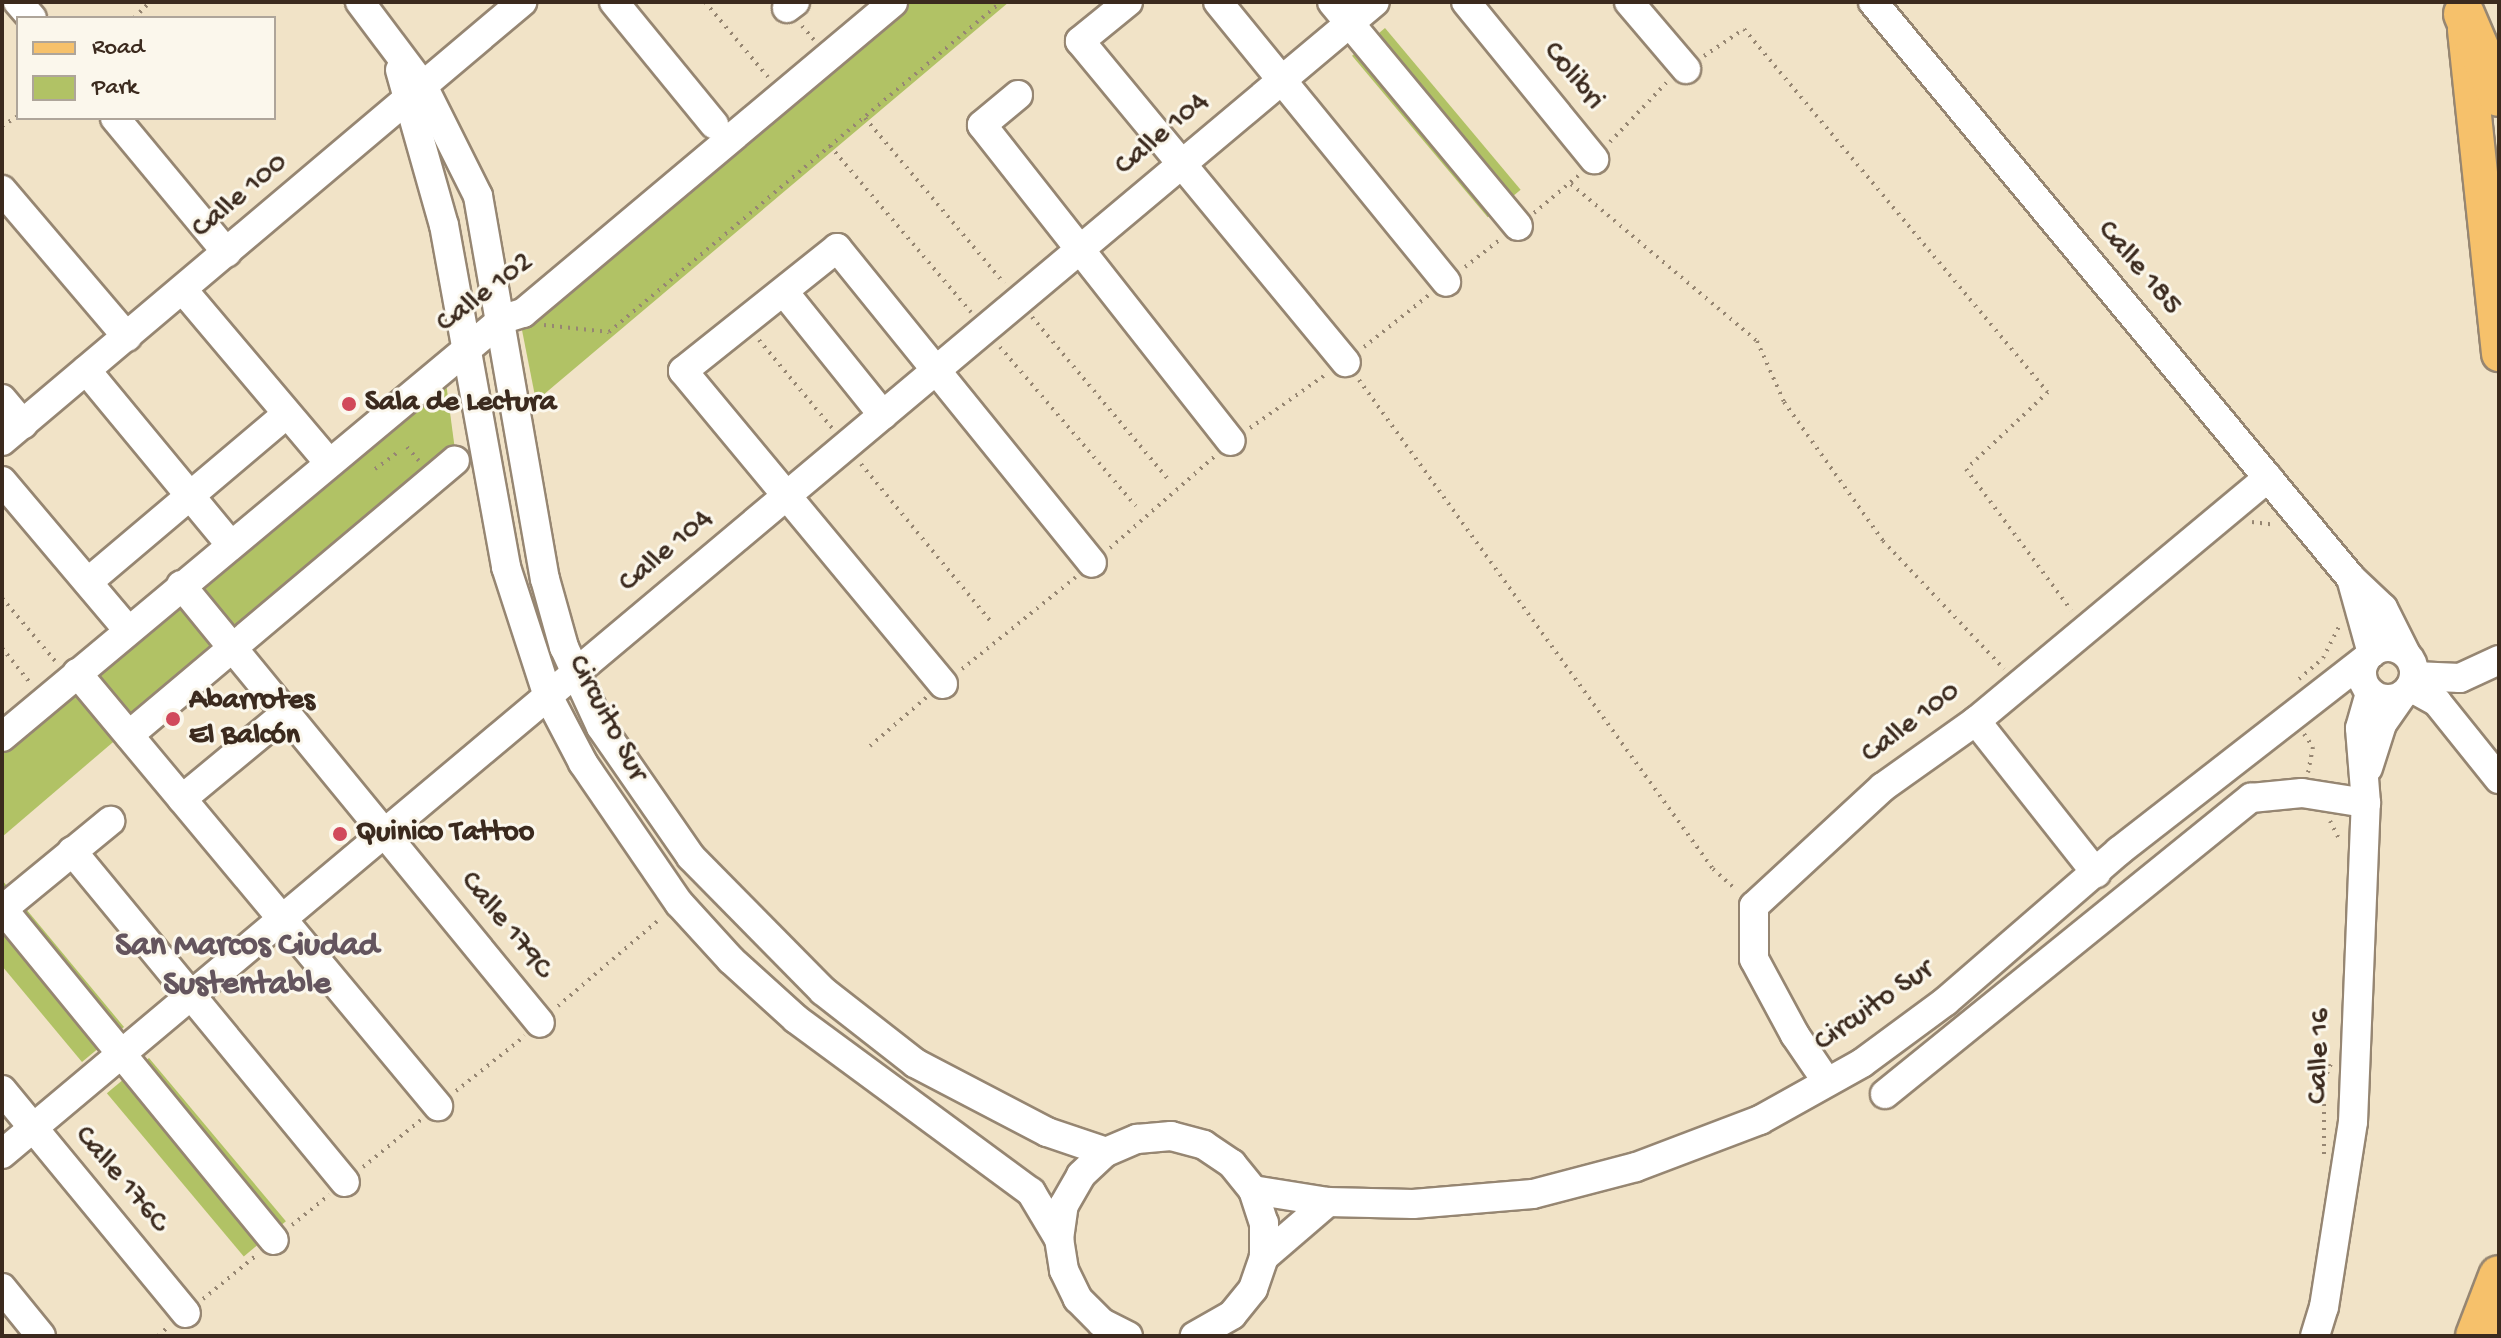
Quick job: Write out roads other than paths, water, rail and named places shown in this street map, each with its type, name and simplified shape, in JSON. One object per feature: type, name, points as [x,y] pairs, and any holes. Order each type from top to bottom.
[{"type":"highway","points":[[2463,8],[2499,96]]},
{"type":"highway","points":[[2476,1336],[2499,1276]]},
{"type":"highway","points":[[2494,1336],[2499,1292]]},
{"type":"main road","points":[[2463,8],[2499,354]]},
{"type":"street","name":"Circuito Sur","points":[[360,2],[478,196],[503,319],[514,415],[545,579],[575,673],[601,727],[691,857],[823,991],[915,1063],[1047,1132],[1106,1152]]},
{"type":"street","name":"Calle 100","points":[[12,433],[522,2]]},
{"type":"street","points":[[614,2],[714,124]]},
{"type":"street","name":"Calle 102","points":[[2,737],[503,319],[523,313],[893,2]]},
{"type":"street","points":[[1128,2],[1080,41],[1346,362]]},
{"type":"street","points":[[1218,2],[1446,282]]},
{"type":"street","name":"Calle 104","points":[[2,1154],[1283,79],[1341,13],[1375,2]]},
{"type":"street","name":"Colibri","points":[[1466,2],[1594,159]]},
{"type":"street","points":[[1629,2],[1686,69]]},
{"type":"street","name":"Calle 185","points":[[1873,2],[2351,578],[2383,608],[2408,678],[2437,702],[2499,779]]},
{"type":"street","points":[[1341,13],[1518,226]]},
{"type":"street","name":"Circuito Sur","points":[[416,92],[470,347],[506,567],[548,696],[583,763],[679,903],[731,960],[796,1019],[1031,1192],[1059,1239]]},
{"type":"street","points":[[1018,95],[982,125],[1082,248],[1231,441]]},
{"type":"street","points":[[117,120],[227,253]]},
{"type":"street","points":[[2,190],[127,337]]},
{"type":"street","points":[[943,684],[683,371],[837,248],[1092,563]]},
{"type":"street","points":[[183,290],[329,463]]},
{"type":"street","points":[[784,292],[883,415]]},
{"type":"street","points":[[86,370],[230,544]]},
{"type":"street","points":[[2,399],[12,433]]},
{"type":"street","points":[[88,582],[287,414]]},
{"type":"street","points":[[129,735],[235,649],[455,460]]},
{"type":"street","name":"Calle 100","points":[[1827,1082],[1795,1035],[1754,959],[1754,906],[1883,787],[1976,721],[2268,478]]},
{"type":"street","points":[[2,481],[88,582],[122,634]]},
{"type":"street","name":"Calle 185","points":[[2351,578],[2369,656]]},
{"type":"street","name":"Calle 179C","points":[[181,585],[540,1023]]},
{"type":"street","points":[[2408,678],[2395,648],[2369,656],[2362,670],[2370,692],[2380,698],[2408,678],[2460,678],[2499,660]]},
{"type":"street","name":"Circuito Sur","points":[[1253,1190],[1328,1202],[1413,1204],[1533,1194],[1664,1157],[1760,1120],[1862,1063],[1993,961],[2119,851],[2226,765],[2369,656]]},
{"type":"street","name":"Calle 16","points":[[2366,789],[2382,724],[2408,678]]},
{"type":"street","points":[[65,683],[129,735],[438,1106]]},
{"type":"street","name":"Calle 16","points":[[2315,1336],[2324,1307],[2353,1122],[2366,789],[2360,728],[2370,692]]},
{"type":"street","points":[[182,799],[286,713]]},
{"type":"street","points":[[1976,721],[2096,873]]},
{"type":"street","points":[[2226,765],[2251,798]]},
{"type":"street","points":[[1885,1094],[2251,798],[2366,789]]},
{"type":"street","points":[[110,821],[2,908],[274,1240]]},
{"type":"street","points":[[72,851],[345,1182]]},
{"type":"street","points":[[2119,851],[2147,883]]},
{"type":"street","points":[[1993,961],[2014,987]]},
{"type":"street","name":"Calle 176C","points":[[2,1090],[186,1313]]},
{"type":"street","points":[[1128,1336],[1101,1322],[1078,1299],[1064,1270],[1059,1239],[1064,1205],[1081,1175],[1106,1152],[1137,1139],[1171,1136],[1213,1151],[1232,1164],[1253,1190],[1264,1223],[1264,1257],[1253,1289],[1229,1326],[1195,1336]]},
{"type":"street","points":[[1264,1257],[1328,1202]]},
{"type":"street","points":[[2,1288],[41,1336]]},
{"type":"place","name":"Sala de Lectura","points":[[349,404]]},
{"type":"place","name":"Abarrotes El Balcón","points":[[173,719]]},
{"type":"place","name":"Quinico Tattoo","points":[[340,834]]},
{"type":"district","name":"San Marcos Ciudad Sustentable","points":[[247,966]]}]
